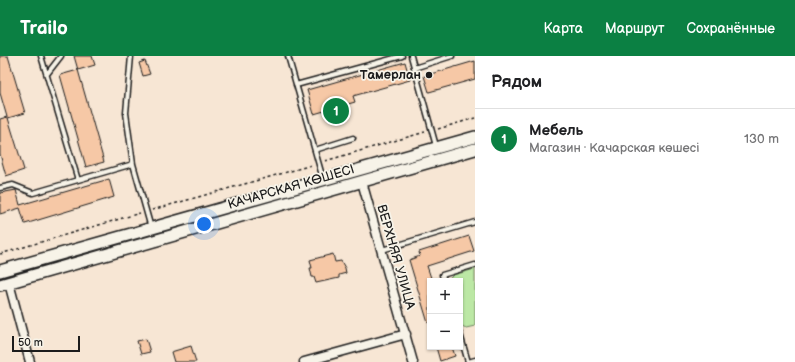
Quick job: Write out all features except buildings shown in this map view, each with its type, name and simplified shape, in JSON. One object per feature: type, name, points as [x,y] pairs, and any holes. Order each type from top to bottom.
[{"type":"main road","name":"КАЧАРСКАЯ КӨШЕСІ","points":[[0,271],[475,137]]},
{"type":"main road","name":"КАЧАРСКАЯ КӨШЕСІ","points":[[4,284],[475,149]]},
{"type":"street","name":"ВЕРХНЯЯ УЛИЦА","points":[[362,182],[413,362]]},
{"type":"street","points":[[262,197],[266,209]]},
{"type":"street","points":[[4,284],[30,362]]},
{"type":"street","points":[[304,362],[406,334]]},
{"type":"lane","points":[[41,56],[78,180]]},
{"type":"lane","points":[[47,74],[61,56]]},
{"type":"lane","points":[[131,56],[126,113],[133,164],[151,228]]},
{"type":"lane","points":[[288,56],[324,180]]},
{"type":"lane","points":[[296,85],[402,56]]},
{"type":"lane","points":[[411,56],[436,148]]},
{"type":"lane","points":[[414,68],[452,56]]},
{"type":"lane","points":[[315,150],[353,138]]},
{"type":"lane","points":[[0,188],[13,185],[33,193],[133,164]]},
{"type":"lane","points":[[382,250],[475,222]]},
{"type":"lane","points":[[443,278],[442,275],[475,265]]},
{"type":"lane","points":[[463,344],[468,362],[475,360]]},
{"type":"path","points":[[0,254],[475,118]]},
{"type":"green space","points":[[475,269],[475,326],[466,328],[463,326],[463,278],[450,278],[453,275]]},
{"type":"place","name":"Тамерлан","points":[[429,75]]},
{"type":"place","name":"Мебель","points":[[336,111]]}]
